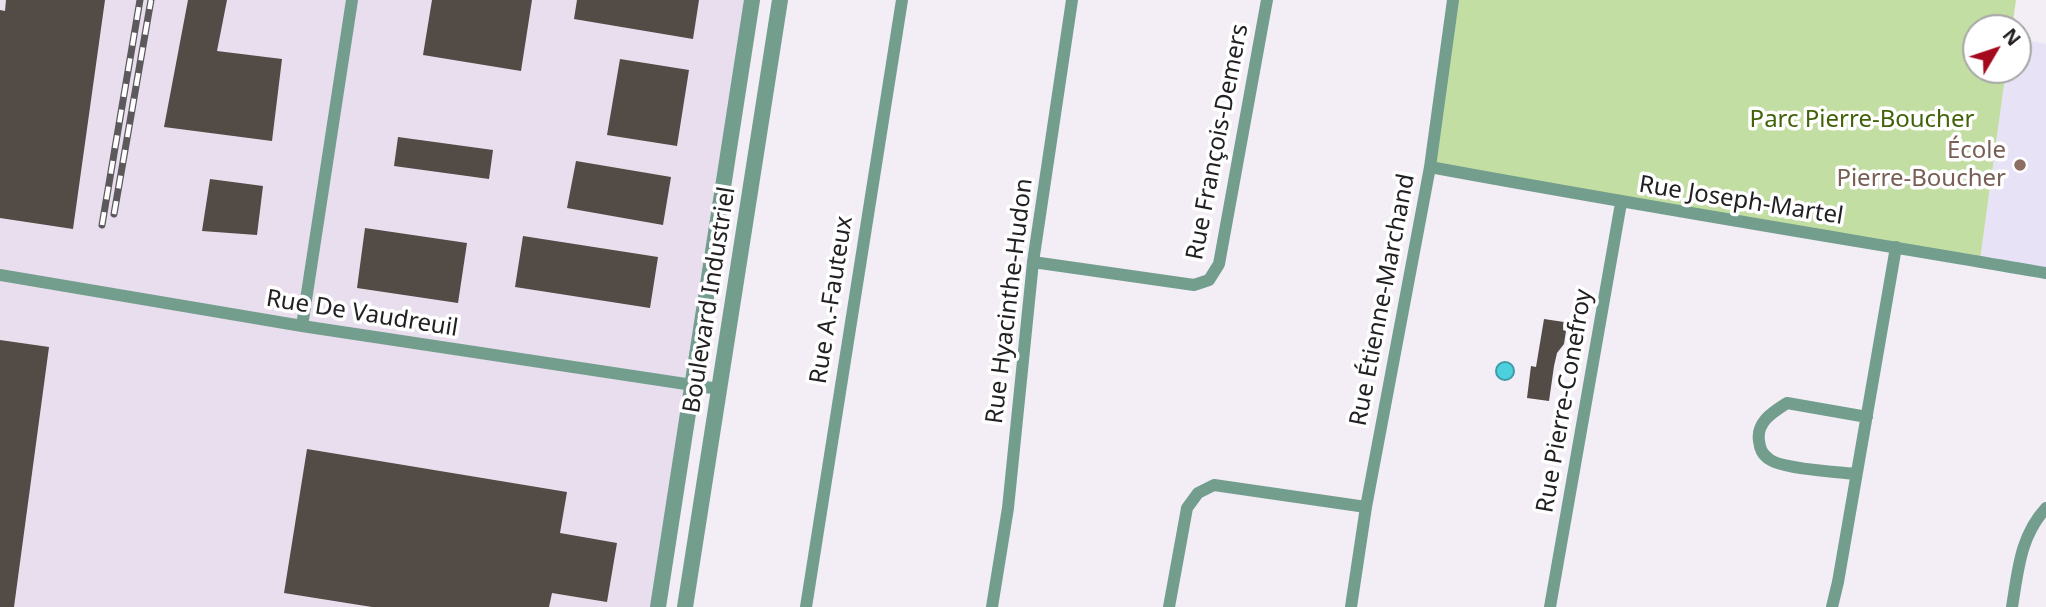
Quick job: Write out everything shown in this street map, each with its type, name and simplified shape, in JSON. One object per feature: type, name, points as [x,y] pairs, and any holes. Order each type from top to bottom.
[{"type":"street","points":[[302,326],[352,0]]},
{"type":"street","name":"Boulevard Industriel","points":[[658,607],[752,0]]},
{"type":"street","name":"Boulevard Industriel","points":[[685,607],[780,0]]},
{"type":"street","name":"Rue A.-Fauteux","points":[[806,607],[902,0]]},
{"type":"street","name":"Rue Hyacinthe-Hudon","points":[[992,607],[1008,508],[1033,262],[1072,0]]},
{"type":"street","name":"Rue François-Demers","points":[[1033,262],[1194,285],[1209,280],[1219,264],[1267,0]]},
{"type":"street","name":"Rue Étienne-Marchand","points":[[1351,607],[1366,507],[1430,167],[1453,0]]},
{"type":"street","points":[[741,68],[768,75]]},
{"type":"street","name":"Rue Joseph-Martel","points":[[1430,167],[1621,203],[2046,273]]},
{"type":"street","points":[[725,170],[752,175]]},
{"type":"street","name":"Rue Pierre-Conefroy","points":[[1550,607],[1621,203]]},
{"type":"street","points":[[716,233],[742,239]]},
{"type":"street","points":[[1832,607],[1896,247]]},
{"type":"street","name":"Rue De Vaudreuil","points":[[0,275],[302,326],[719,389]]},
{"type":"street","points":[[1856,474],[1785,466],[1771,461],[1761,451],[1758,435],[1767,416],[1787,403],[1867,417]]},
{"type":"street","points":[[1170,607],[1187,508],[1198,493],[1214,485],[1366,507]]},
{"type":"street","points":[[2012,607],[2021,551],[2033,522],[2046,509]]},
{"type":"shaded area","points":[[0,0],[747,0],[652,607],[0,607]]},
{"type":"shaded area","name":"École Pierre-Boucher","points":[[2032,42],[2046,44],[2046,273],[1980,260],[2004,84],[2032,84]]},
{"type":"green space","name":"Parc Pierre-Boucher","points":[[1453,0],[2016,0],[2014,14],[1962,14],[1962,84],[2004,84],[1980,260],[1430,167]]},
{"type":"water","points":[[1505,362],[1511,365],[1514,371],[1511,377],[1505,380],[1499,377],[1496,371],[1499,365]]},
{"type":"building","points":[[6,0],[105,0],[73,229],[0,218],[0,10],[5,11]]},
{"type":"building","points":[[188,0],[227,0],[217,51],[282,59],[272,141],[164,127]]},
{"type":"building","points":[[432,0],[532,0],[521,71],[423,55]]},
{"type":"building","points":[[577,0],[699,0],[693,39],[574,19]]},
{"type":"building","points":[[620,59],[689,70],[677,146],[607,135]]},
{"type":"building","points":[[398,137],[493,150],[489,179],[394,166]]},
{"type":"building","points":[[576,161],[671,177],[663,225],[567,208]]},
{"type":"building","points":[[210,179],[263,186],[257,235],[202,231]]},
{"type":"building","points":[[365,228],[467,243],[458,303],[357,288]]},
{"type":"building","points":[[523,236],[658,257],[650,308],[515,287]]},
{"type":"building","points":[[1544,319],[1564,322],[1563,330],[1566,331],[1564,344],[1557,353],[1549,401],[1527,398],[1531,366],[1536,367]]},
{"type":"building","points":[[0,340],[49,347],[14,607],[0,607]]},
{"type":"building","points":[[307,449],[567,492],[560,533],[617,543],[607,602],[552,593],[549,607],[372,607],[284,593]]},
{"type":"railway","points":[[102,225],[140,0]]},
{"type":"railway","points":[[114,214],[151,0]]},
{"type":"place","name":"École Pierre-Boucher","points":[[2020,165]]}]
